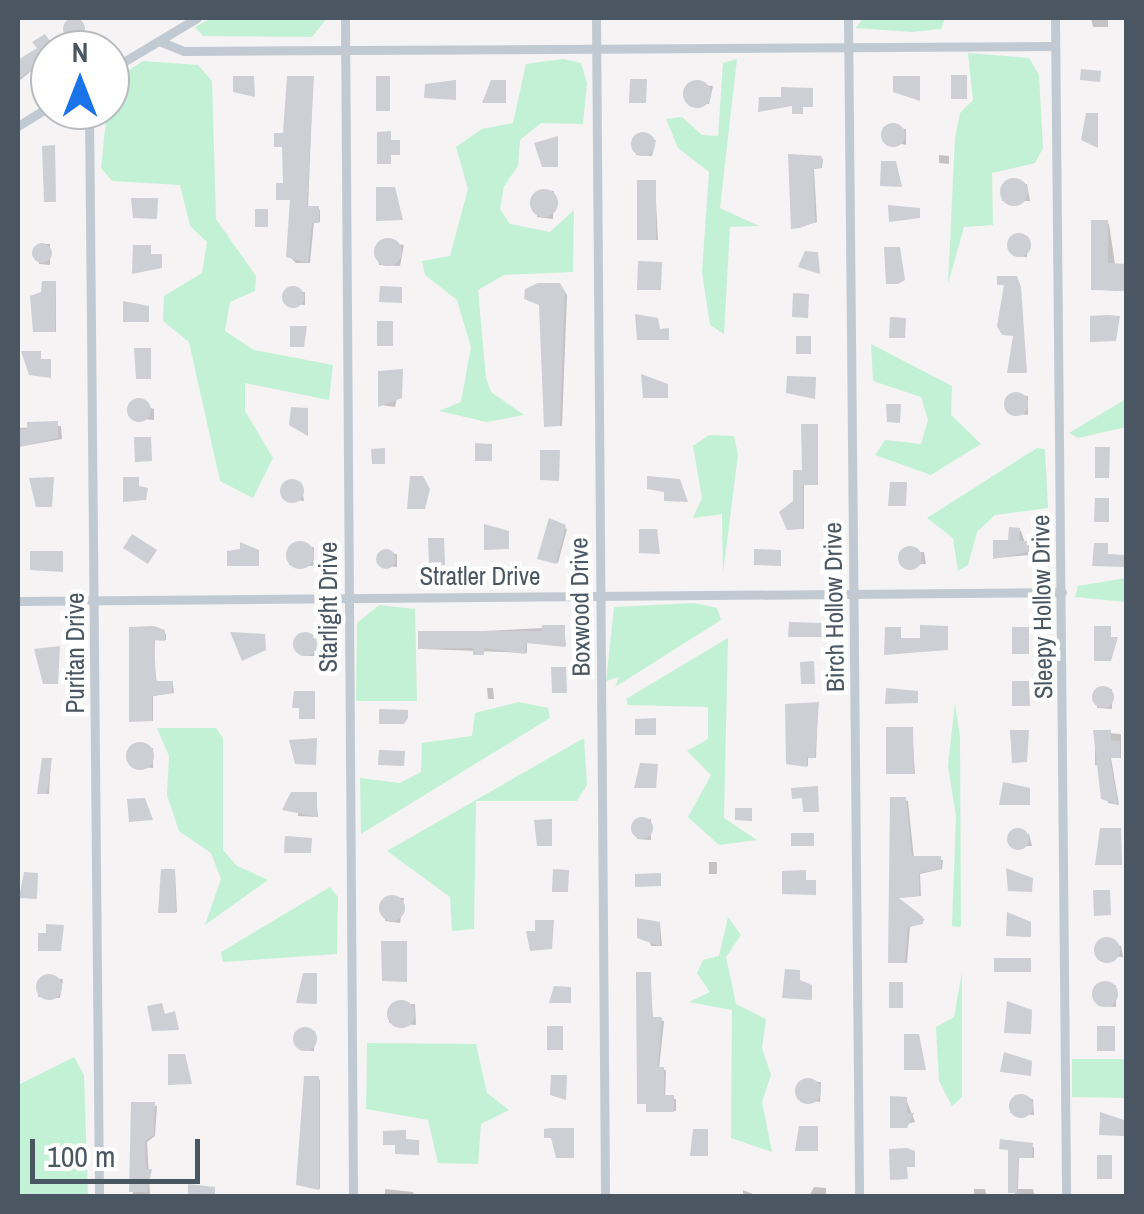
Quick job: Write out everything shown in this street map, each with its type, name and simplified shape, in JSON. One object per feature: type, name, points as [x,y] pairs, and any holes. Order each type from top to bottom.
[{"type":"street","points":[[130,58],[197,18]]},
{"type":"street","name":"Starlight Drive","points":[[344,18],[353,1196]]},
{"type":"street","name":"Boxwood Drive","points":[[596,18],[605,1196]]},
{"type":"street","name":"Birch Hollow Drive","points":[[848,18],[859,1196]]},
{"type":"street","name":"Sleepy Hollow Drive","points":[[1054,18],[1066,1196]]},
{"type":"street","points":[[159,41],[170,50],[345,51],[1055,46]]},
{"type":"street","name":"Puritan Drive","points":[[89,130],[98,1196]]},
{"type":"street","name":"Stratler Drive","points":[[18,601],[1062,592]]},
{"type":"green space","points":[[212,18],[327,18],[312,37],[203,36],[195,27]]},
{"type":"green space","points":[[863,18],[945,18],[941,29],[912,32],[856,28]]},
{"type":"green space","points":[[968,53],[1029,58],[1039,75],[1043,148],[1035,163],[992,173],[993,225],[964,227],[948,284],[955,138],[960,113],[973,100]]},
{"type":"green space","points":[[563,59],[581,63],[587,83],[583,124],[541,123],[520,140],[518,166],[504,186],[500,209],[510,224],[550,232],[574,210],[573,272],[504,275],[478,290],[486,378],[491,392],[524,415],[487,422],[439,411],[461,402],[471,347],[457,300],[425,275],[422,261],[450,256],[468,189],[456,147],[482,129],[513,123],[526,64]]},
{"type":"green space","points":[[737,59],[720,208],[759,226],[730,227],[724,334],[710,325],[702,272],[709,172],[678,148],[666,119],[682,117],[702,135],[718,136],[723,63]]},
{"type":"green space","points":[[143,61],[198,65],[212,81],[216,219],[256,276],[255,291],[230,302],[225,331],[254,350],[333,365],[329,400],[245,383],[245,411],[273,458],[253,498],[220,481],[189,342],[163,321],[164,296],[202,273],[207,242],[190,226],[180,185],[112,181],[101,168],[105,130],[130,130],[130,69]]},
{"type":"green space","points":[[871,344],[952,386],[951,415],[981,444],[931,475],[875,455],[885,440],[921,444],[928,420],[921,397],[873,381]]},
{"type":"green space","points":[[1126,399],[1126,427],[1078,438],[1069,433]]},
{"type":"green space","points":[[709,435],[734,436],[738,455],[723,573],[722,514],[693,518],[702,498],[693,446]]},
{"type":"green space","points":[[1037,448],[1045,449],[1048,508],[995,515],[977,532],[968,565],[958,571],[953,538],[927,518]]},
{"type":"green space","points":[[1126,578],[1126,602],[1075,597],[1078,586]]},
{"type":"green space","points":[[694,603],[717,608],[721,620],[615,687],[619,677],[606,681],[614,607]]},
{"type":"green space","points":[[379,605],[415,609],[417,701],[356,701],[357,623]]},
{"type":"green space","points":[[728,638],[724,818],[757,840],[719,845],[688,817],[711,775],[687,751],[708,739],[708,707],[628,705],[626,699]]},
{"type":"green space","points":[[519,702],[548,708],[550,718],[361,834],[360,778],[400,783],[421,772],[422,743],[472,736],[475,713]]},
{"type":"green space","points":[[955,703],[960,738],[961,927],[952,926],[956,816],[948,766]]},
{"type":"green space","points":[[157,728],[216,728],[223,738],[223,850],[237,866],[268,880],[205,925],[221,879],[211,853],[179,831],[167,795],[169,756]]},
{"type":"green space","points":[[584,738],[587,785],[577,801],[476,801],[474,929],[452,931],[450,897],[387,851]]},
{"type":"green space","points":[[330,887],[338,897],[337,954],[223,962],[221,952]]},
{"type":"green space","points":[[728,917],[741,935],[726,957],[736,1004],[766,1019],[762,1048],[771,1075],[762,1102],[772,1152],[731,1138],[732,1010],[689,1002],[710,992],[697,973],[703,960],[719,956]]},
{"type":"green space","points":[[962,972],[962,1097],[952,1106],[939,1081],[936,1027],[954,1017]]},
{"type":"green space","points":[[367,1043],[476,1044],[487,1093],[509,1110],[481,1124],[478,1164],[438,1163],[428,1120],[366,1109]]},
{"type":"green space","points":[[74,1057],[84,1075],[88,1196],[18,1196],[18,1085]]},
{"type":"green space","points":[[1072,1059],[1126,1059],[1126,1098],[1072,1097]]},
{"type":"building","points":[[74,18],[85,30],[63,29]]},
{"type":"building","points":[[30,52],[30,71],[18,80],[18,60]]},
{"type":"building","points":[[1081,69],[1101,71],[1100,82],[1080,80]]},
{"type":"building","points":[[951,75],[967,75],[967,99],[951,99]]},
{"type":"building","points":[[233,76],[254,76],[255,97],[233,92]]},
{"type":"building","points":[[287,76],[314,76],[307,206],[319,206],[319,223],[312,223],[308,263],[286,257],[290,200],[276,200],[276,183],[283,183],[282,147],[274,147],[274,133],[283,133]]},
{"type":"building","points":[[376,76],[390,76],[390,111],[376,111]]},
{"type":"building","points":[[893,76],[920,76],[920,101],[893,92]]},
{"type":"building","points":[[630,79],[647,79],[646,103],[629,103]]},
{"type":"building","points":[[456,80],[456,100],[424,98],[425,84]]},
{"type":"building","points":[[491,80],[506,80],[506,103],[482,103]]},
{"type":"building","points":[[697,80],[707,84],[711,94],[707,104],[697,108],[687,104],[683,94],[687,84]]},
{"type":"building","points":[[781,87],[813,88],[813,107],[803,107],[803,114],[792,114],[792,106],[758,112],[759,97],[781,97]]},
{"type":"building","points":[[1086,113],[1098,113],[1098,148],[1081,140]]},
{"type":"building","points":[[893,123],[902,126],[902,144],[893,147],[884,144],[881,135],[884,126]]},
{"type":"building","points":[[391,131],[391,140],[400,140],[400,155],[391,155],[391,164],[377,164],[377,132]]},
{"type":"building","points":[[643,132],[655,144],[643,156],[631,144]]},
{"type":"building","points":[[558,136],[558,167],[542,167],[534,143]]},
{"type":"building","points":[[55,145],[56,202],[44,202],[42,146]]},
{"type":"building","points":[[788,154],[822,156],[821,168],[813,169],[815,222],[791,229]]},
{"type":"building","points":[[881,161],[896,161],[902,187],[880,186]]},
{"type":"building","points":[[1014,178],[1024,182],[1028,192],[1024,202],[1014,206],[1004,202],[1000,192],[1004,182]]},
{"type":"building","points":[[637,180],[656,180],[656,240],[637,240]]},
{"type":"building","points":[[376,187],[395,187],[403,220],[376,221]]},
{"type":"building","points":[[544,189],[554,193],[558,203],[554,213],[544,217],[534,213],[530,203],[534,193]]},
{"type":"building","points":[[131,198],[158,198],[157,219],[133,218]]},
{"type":"building","points":[[888,205],[920,208],[920,218],[889,222]]},
{"type":"building","points":[[255,209],[268,209],[268,227],[255,227]]},
{"type":"building","points":[[1091,220],[1108,220],[1108,263],[1126,264],[1126,291],[1091,290]]},
{"type":"building","points":[[1019,233],[1031,245],[1019,257],[1007,245]]},
{"type":"building","points":[[388,238],[398,242],[402,252],[398,262],[388,266],[378,262],[374,252],[378,242]]},
{"type":"building","points":[[42,243],[52,253],[42,263],[32,253]]},
{"type":"building","points":[[133,245],[151,245],[151,254],[162,254],[162,268],[132,274]]},
{"type":"building","points":[[884,247],[900,247],[905,280],[898,284],[886,284]]},
{"type":"building","points":[[805,251],[818,252],[820,274],[798,267]]},
{"type":"building","points":[[638,261],[662,262],[661,290],[637,290]]},
{"type":"building","points":[[997,276],[1017,276],[1021,287],[1027,373],[1007,373],[1013,336],[1002,335],[997,326],[1004,285],[997,285]]},
{"type":"building","points":[[42,281],[56,281],[55,332],[33,332],[30,296],[41,292]]},
{"type":"building","points":[[538,283],[560,283],[565,292],[560,426],[544,427],[539,305],[524,299],[525,289]]},
{"type":"building","points":[[293,286],[301,289],[301,305],[293,308],[285,305],[282,297],[285,289]]},
{"type":"building","points":[[380,286],[402,287],[402,303],[379,302]]},
{"type":"building","points":[[793,293],[809,294],[808,318],[792,317]]},
{"type":"building","points":[[123,301],[149,306],[149,322],[123,322]]},
{"type":"building","points":[[635,314],[658,318],[660,329],[669,328],[669,340],[637,340]]},
{"type":"building","points":[[1090,316],[1120,316],[1116,341],[1090,342]]},
{"type":"building","points":[[890,317],[906,318],[905,338],[889,338]]},
{"type":"building","points":[[377,321],[393,321],[393,346],[377,346]]},
{"type":"building","points":[[290,326],[307,326],[304,347],[290,347]]},
{"type":"building","points":[[796,336],[811,336],[811,354],[796,354]]},
{"type":"building","points":[[134,348],[151,348],[151,379],[136,379]]},
{"type":"building","points":[[21,351],[41,351],[41,359],[51,359],[51,378],[29,375]]},
{"type":"building","points":[[403,369],[402,398],[378,407],[378,371]]},
{"type":"building","points":[[641,374],[668,384],[668,398],[643,398]]},
{"type":"building","points":[[787,376],[816,377],[815,399],[786,393]]},
{"type":"building","points":[[1016,392],[1025,395],[1025,413],[1016,416],[1007,413],[1004,404],[1007,395]]},
{"type":"building","points":[[139,398],[148,401],[148,419],[139,422],[130,419],[127,410],[130,401]]},
{"type":"building","points":[[886,404],[901,404],[900,423],[887,422]]},
{"type":"building","points":[[291,407],[308,408],[308,436],[289,425]]},
{"type":"building","points":[[58,421],[58,438],[18,447],[18,430],[27,429],[27,422]]},
{"type":"building","points":[[801,424],[818,424],[818,478],[817,485],[803,485],[803,529],[787,530],[779,512],[793,501],[793,470],[802,470]]},
{"type":"building","points":[[134,437],[151,437],[152,461],[135,462]]},
{"type":"building","points":[[475,443],[492,444],[492,461],[475,461]]},
{"type":"building","points":[[1095,447],[1110,447],[1109,478],[1095,478]]},
{"type":"building","points":[[385,448],[385,464],[372,464],[371,449]]},
{"type":"building","points":[[540,450],[560,450],[559,481],[540,480]]},
{"type":"building","points":[[410,476],[423,476],[430,489],[425,509],[407,509]]},
{"type":"building","points":[[647,476],[680,479],[688,502],[664,501],[664,492],[647,489]]},
{"type":"building","points":[[54,477],[52,507],[36,507],[29,478]]},
{"type":"building","points":[[123,477],[139,477],[139,486],[148,488],[146,500],[123,502]]},
{"type":"building","points":[[292,479],[301,482],[301,500],[292,503],[283,500],[280,491],[283,482]]},
{"type":"building","points":[[890,482],[907,482],[906,506],[888,506]]},
{"type":"building","points":[[1095,498],[1109,498],[1109,522],[1094,522]]},
{"type":"building","points":[[549,518],[566,525],[556,564],[537,559]]},
{"type":"building","points":[[484,524],[509,531],[509,549],[484,550]]},
{"type":"building","points":[[1009,527],[1020,528],[1019,541],[1029,541],[1029,552],[993,559],[993,540],[1008,540]]},
{"type":"building","points":[[639,529],[657,529],[660,554],[639,553]]},
{"type":"building","points":[[132,534],[157,550],[148,564],[123,548]]},
{"type":"building","points":[[428,538],[444,538],[445,565],[429,565]]},
{"type":"building","points":[[300,541],[310,545],[314,555],[310,565],[300,569],[290,565],[286,555],[290,545]]},
{"type":"building","points":[[240,542],[259,550],[259,566],[227,566],[227,551],[240,549]]},
{"type":"building","points":[[1094,543],[1108,543],[1108,554],[1126,555],[1126,567],[1092,566]]},
{"type":"building","points":[[910,546],[922,558],[910,570],[898,558]]},
{"type":"building","points":[[382,549],[390,549],[396,559],[390,569],[382,569],[376,563],[376,555]]},
{"type":"building","points":[[754,549],[781,550],[781,566],[754,565]]},
{"type":"building","points":[[30,551],[63,551],[63,572],[30,570]]},
{"type":"building","points":[[789,622],[823,623],[823,637],[788,637]]},
{"type":"building","points":[[542,625],[565,625],[565,647],[526,643],[525,654],[484,648],[484,655],[473,655],[473,648],[418,649],[418,631],[542,631]]},
{"type":"building","points":[[920,625],[948,626],[948,650],[884,655],[885,627],[901,627],[901,638],[920,638]]},
{"type":"building","points":[[154,626],[165,630],[165,641],[154,640],[156,681],[173,681],[172,693],[152,696],[152,721],[129,722],[129,627]]},
{"type":"building","points":[[1094,626],[1111,626],[1111,637],[1118,637],[1111,661],[1094,661]]},
{"type":"building","points":[[1012,627],[1029,627],[1029,654],[1012,654]]},
{"type":"building","points":[[230,632],[265,634],[266,650],[242,661]]},
{"type":"building","points":[[305,632],[314,635],[314,653],[305,656],[296,653],[293,644],[296,635]]},
{"type":"building","points":[[60,646],[58,684],[43,684],[34,649]]},
{"type":"building","points":[[814,661],[815,684],[801,684],[800,662]]},
{"type":"building","points":[[551,667],[566,667],[567,693],[552,693]]},
{"type":"building","points":[[1012,681],[1029,681],[1030,706],[1012,706]]},
{"type":"building","points":[[1099,686],[1107,686],[1114,697],[1107,708],[1099,708],[1092,701],[1092,693]]},
{"type":"building","points":[[886,688],[918,691],[918,703],[885,704]]},
{"type":"building","points":[[294,691],[315,691],[315,719],[299,719],[299,708],[292,708]]},
{"type":"building","points":[[819,702],[815,758],[807,758],[807,767],[786,764],[785,704]]},
{"type":"building","points":[[379,709],[408,710],[408,718],[404,724],[379,724]]},
{"type":"building","points":[[656,718],[656,735],[635,735],[635,719]]},
{"type":"building","points":[[886,727],[913,727],[914,774],[886,774]]},
{"type":"building","points":[[1010,730],[1029,730],[1027,762],[1012,763]]},
{"type":"building","points":[[1093,730],[1111,730],[1111,740],[1120,741],[1120,758],[1110,758],[1118,805],[1101,799]]},
{"type":"building","points":[[317,738],[316,765],[295,764],[289,740]]},
{"type":"building","points":[[140,742],[150,746],[154,756],[150,766],[140,770],[130,766],[126,756],[130,746]]},
{"type":"building","points":[[379,750],[405,751],[404,766],[378,765]]},
{"type":"building","points":[[42,758],[52,758],[47,794],[37,794]]},
{"type":"building","points":[[640,763],[658,764],[656,788],[634,788]]},
{"type":"building","points":[[1003,782],[1030,788],[1030,805],[999,805]]},
{"type":"building","points":[[818,786],[819,812],[803,812],[802,798],[792,799],[791,788]]},
{"type":"building","points":[[291,792],[317,792],[317,817],[282,810]]},
{"type":"building","points":[[890,797],[906,797],[912,856],[941,856],[941,869],[919,873],[919,896],[899,898],[923,917],[923,924],[908,927],[905,963],[888,963]]},
{"type":"building","points":[[145,798],[153,820],[129,822],[127,799]]},
{"type":"building","points":[[735,808],[752,808],[752,821],[735,820]]},
{"type":"building","points":[[642,817],[650,820],[650,836],[642,839],[634,836],[631,828],[634,820]]},
{"type":"building","points":[[552,819],[552,846],[537,846],[534,820]]},
{"type":"building","points":[[1018,828],[1026,831],[1026,847],[1018,850],[1010,847],[1007,839],[1010,831]]},
{"type":"building","points":[[1100,828],[1121,828],[1122,865],[1095,865]]},
{"type":"building","points":[[791,833],[814,833],[814,846],[791,846]]},
{"type":"building","points":[[285,836],[312,838],[311,853],[284,853]]},
{"type":"building","points":[[1006,868],[1033,878],[1032,892],[1008,891]]},
{"type":"building","points":[[161,869],[175,869],[176,913],[158,913]]},
{"type":"building","points":[[553,869],[569,870],[568,892],[552,892]]},
{"type":"building","points":[[806,870],[806,880],[816,880],[816,895],[782,894],[782,871]]},
{"type":"building","points":[[24,872],[38,873],[37,899],[19,898]]},
{"type":"building","points":[[661,873],[661,886],[635,887],[635,874]]},
{"type":"building","points":[[1093,890],[1110,890],[1111,915],[1094,916]]},
{"type":"building","points":[[392,895],[402,898],[402,918],[392,921],[382,918],[379,908],[382,898]]},
{"type":"building","points":[[1007,912],[1031,922],[1031,937],[1006,936]]},
{"type":"building","points":[[637,918],[660,922],[660,946],[637,938]]},
{"type":"building","points":[[535,920],[554,920],[552,949],[530,951],[526,931],[535,931]]},
{"type":"building","points":[[46,924],[64,925],[61,951],[38,951],[38,933],[46,933]]},
{"type":"building","points":[[1107,937],[1116,941],[1120,950],[1116,959],[1107,963],[1098,959],[1094,950],[1098,941]]},
{"type":"building","points":[[381,941],[407,941],[407,982],[382,981]]},
{"type":"building","points":[[994,958],[1031,958],[1031,972],[994,972]]},
{"type":"building","points":[[785,969],[800,970],[800,980],[812,985],[812,1000],[782,998]]},
{"type":"building","points":[[636,972],[651,972],[652,1017],[662,1017],[658,1067],[664,1067],[664,1095],[674,1095],[674,1112],[646,1112],[646,1104],[637,1104]]},
{"type":"building","points":[[303,973],[317,973],[317,1004],[296,1003]]},
{"type":"building","points":[[49,974],[58,978],[62,987],[58,996],[49,1000],[40,996],[36,987],[40,978]]},
{"type":"building","points":[[1105,981],[1114,985],[1118,994],[1114,1003],[1105,1007],[1096,1003],[1092,994],[1096,985]]},
{"type":"building","points":[[889,982],[903,982],[903,1008],[889,1008]]},
{"type":"building","points":[[554,986],[571,987],[571,1003],[549,1003]]},
{"type":"building","points":[[401,1000],[411,1004],[415,1014],[411,1024],[401,1028],[391,1024],[387,1014],[391,1004]]},
{"type":"building","points":[[1007,1001],[1032,1010],[1031,1034],[1004,1033]]},
{"type":"building","points":[[162,1003],[165,1014],[175,1011],[179,1030],[152,1031],[147,1006]]},
{"type":"building","points":[[547,1026],[563,1026],[563,1050],[547,1050]]},
{"type":"building","points":[[1097,1026],[1115,1026],[1115,1051],[1097,1051]]},
{"type":"building","points":[[305,1027],[317,1039],[305,1051],[293,1039]]},
{"type":"building","points":[[904,1034],[919,1034],[926,1070],[904,1070]]},
{"type":"building","points":[[1004,1052],[1032,1061],[1031,1076],[1000,1072]]},
{"type":"building","points":[[168,1054],[185,1054],[192,1084],[168,1085]]},
{"type":"building","points":[[551,1075],[567,1075],[566,1100],[550,1095]]},
{"type":"building","points":[[304,1076],[319,1076],[319,1190],[296,1185]]},
{"type":"building","points":[[808,1078],[817,1082],[821,1091],[817,1100],[808,1104],[799,1100],[795,1091],[799,1082]]},
{"type":"building","points":[[1021,1094],[1030,1097],[1030,1115],[1021,1118],[1012,1115],[1009,1106],[1012,1097]]},
{"type":"building","points":[[890,1096],[907,1097],[907,1113],[914,1113],[907,1128],[890,1128]]},
{"type":"building","points":[[131,1102],[155,1102],[154,1135],[145,1141],[146,1169],[152,1169],[147,1192],[129,1192]]},
{"type":"building","points":[[1100,1112],[1124,1120],[1124,1136],[1099,1135]]},
{"type":"building","points":[[799,1126],[818,1126],[818,1151],[795,1151]]},
{"type":"building","points":[[574,1128],[574,1158],[556,1158],[551,1138],[544,1138],[544,1129]]},
{"type":"building","points":[[693,1129],[708,1129],[708,1156],[690,1156]]},
{"type":"building","points":[[406,1130],[406,1139],[419,1140],[419,1155],[395,1154],[395,1145],[383,1145],[383,1131]]},
{"type":"building","points":[[1000,1139],[1033,1143],[1032,1158],[1018,1158],[1017,1193],[1008,1193],[1008,1150],[999,1149]]},
{"type":"building","points":[[889,1149],[915,1151],[915,1167],[907,1167],[908,1179],[890,1180]]},
{"type":"building","points":[[1097,1155],[1112,1155],[1112,1179],[1097,1179]]},
{"type":"building","points":[[188,1184],[215,1187],[215,1196],[188,1195]]}]
